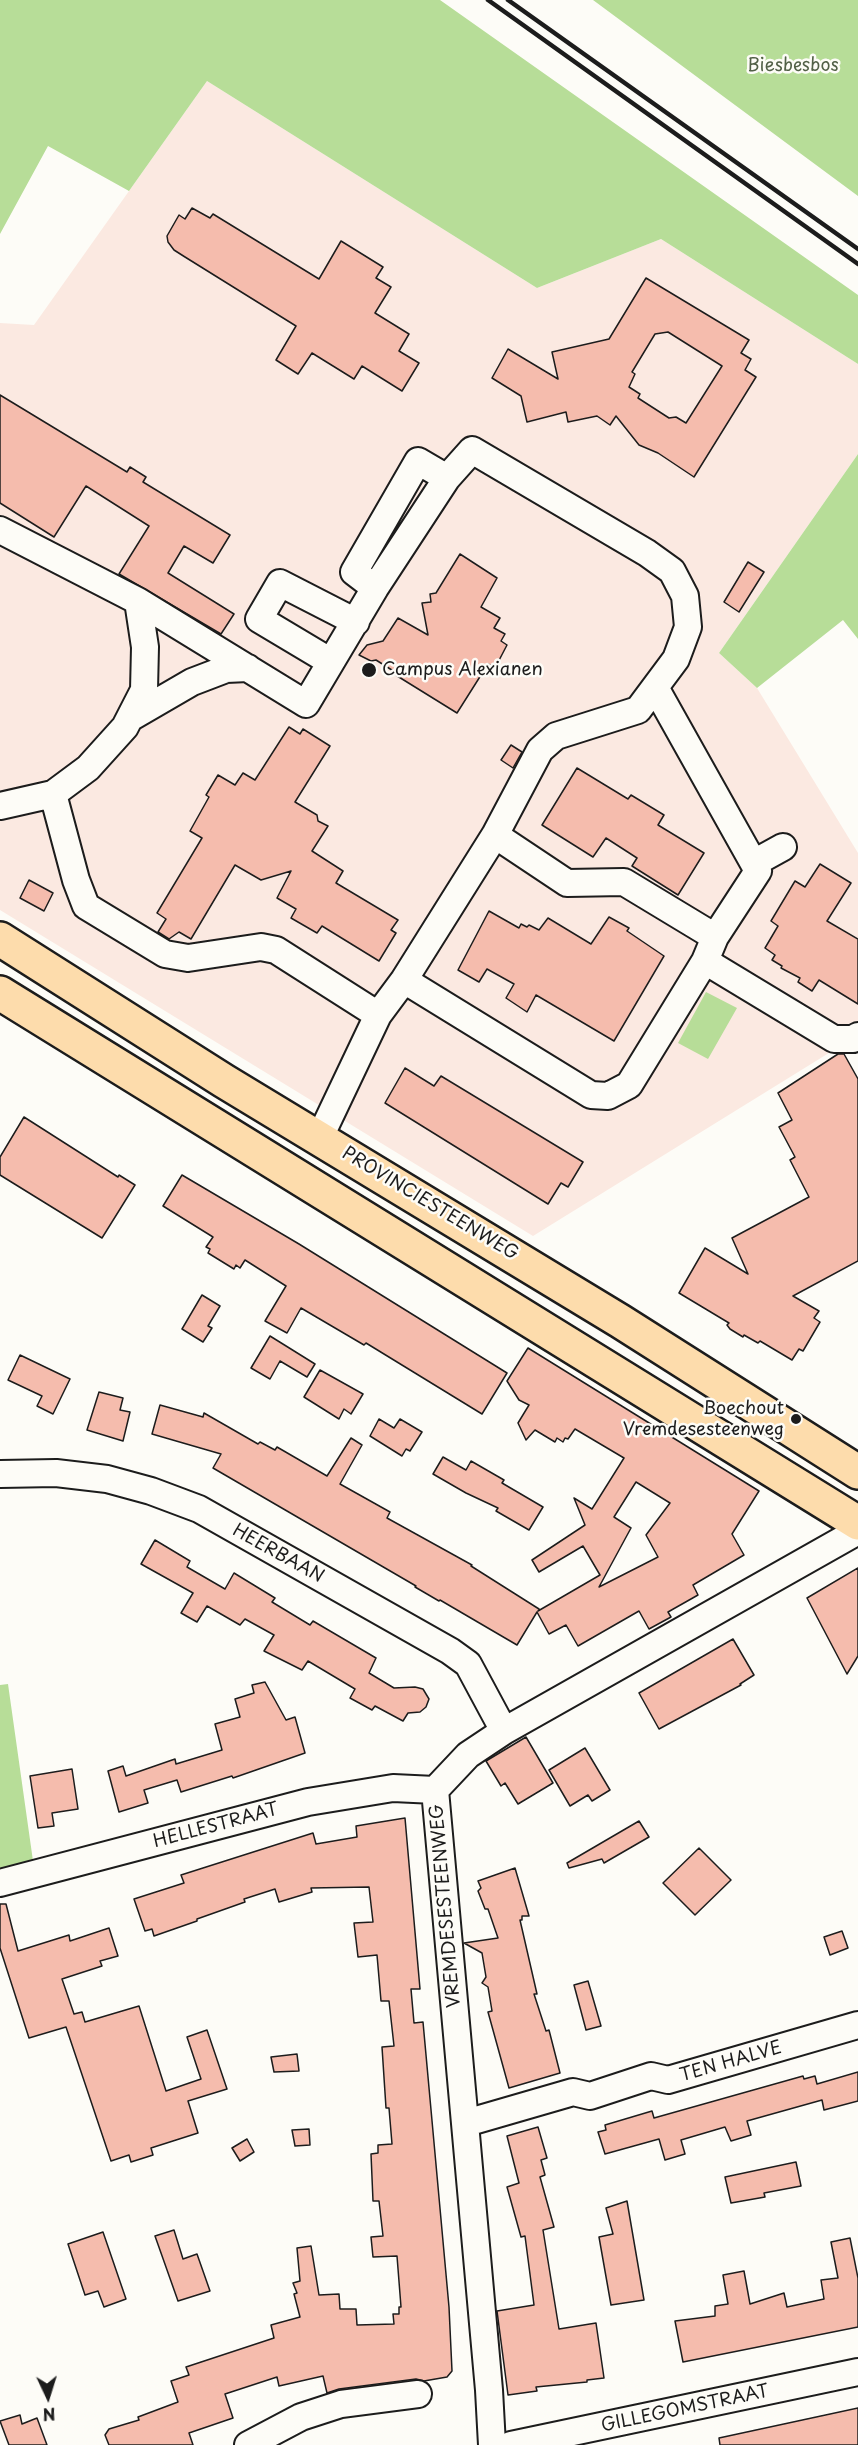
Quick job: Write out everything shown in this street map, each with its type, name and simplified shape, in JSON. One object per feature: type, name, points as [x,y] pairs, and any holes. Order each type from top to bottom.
[{"type":"main road","name":"PROVINCIESTEENWEG","points":[[0,939],[214,1075],[320,1137],[620,1321],[858,1472]]},
{"type":"main road","points":[[0,993],[858,1522]]},
{"type":"street","points":[[0,530],[138,601],[306,704],[375,588],[447,478],[472,450],[672,570],[685,596],[688,627],[676,659],[656,689],[638,710],[556,736],[540,750],[495,835],[404,980],[378,1015],[320,1137]]},
{"type":"street","points":[[331,662],[259,619],[280,583],[356,622]]},
{"type":"street","points":[[0,806],[53,794],[88,768],[125,727],[144,690],[145,647],[138,601]]},
{"type":"street","points":[[129,719],[192,682],[226,669],[248,668]]},
{"type":"street","points":[[404,980],[591,1095],[608,1096],[629,1085],[705,962],[715,938],[758,871],[656,689]]},
{"type":"street","points":[[53,794],[76,880],[86,906],[165,954],[188,958],[261,947],[276,950],[378,1015]]},
{"type":"street","points":[[495,835],[567,883],[624,882],[715,938]]},
{"type":"street","points":[[754,863],[783,847]]},
{"type":"street","points":[[705,962],[834,1039],[853,1039],[858,1036]]},
{"type":"street","name":"HEERBAAN","points":[[0,1474],[56,1473],[107,1479],[151,1491],[199,1509],[459,1657],[468,1664],[504,1731]]},
{"type":"street","name":"VREMDESESTEENWEG","points":[[492,2445],[435,1790],[468,1755],[504,1731],[858,1532]]},
{"type":"street","name":"HELLESTRAAT","points":[[0,1883],[308,1802],[393,1788],[435,1790]]},
{"type":"street","name":"TEN HALVE","points":[[465,2123],[573,2092],[590,2096],[651,2076],[668,2080],[858,2025]]},
{"type":"street","name":"GILLEGOMSTRAAT","points":[[511,2445],[858,2372]]},
{"type":"street","points":[[248,2445],[301,2417],[341,2404],[418,2394]]},
{"type":"shaded area","name":"Campus Alexianen","points":[[207,81],[537,288],[661,239],[858,364],[858,454],[719,653],[757,688],[858,853],[858,1035],[533,1236],[0,910],[0,323],[34,325]]},
{"type":"green space","points":[[0,0],[440,0],[858,295],[858,364],[661,239],[537,288],[207,81],[129,191],[48,146],[0,234]]},
{"type":"green space","name":"Biesbesbos","points":[[593,0],[858,0],[858,196]]},
{"type":"green space","points":[[858,454],[858,639],[843,620],[757,688],[719,653]]},
{"type":"green space","points":[[706,992],[737,1008],[708,1059],[678,1043]]},
{"type":"green space","points":[[8,1684],[33,1861],[0,1869],[0,1685]]},
{"type":"building","points":[[192,208],[210,218],[213,214],[319,279],[341,241],[383,267],[376,278],[391,287],[375,313],[409,334],[399,351],[419,363],[402,391],[362,366],[354,379],[312,353],[298,374],[276,360],[296,326],[174,250],[168,242],[167,236],[179,215],[185,219]]},
{"type":"building","points":[[646,278],[749,340],[741,353],[751,359],[745,370],[756,377],[694,477],[658,453],[639,445],[616,416],[610,425],[597,416],[568,422],[566,412],[527,422],[521,396],[492,378],[508,349],[558,379],[552,352],[609,339]],"holes":[[[668,332],[722,366],[686,423],[676,417],[669,418],[638,398],[640,394],[629,387],[635,374],[632,372],[655,334]]]},
{"type":"building","points":[[0,395],[127,472],[130,467],[146,477],[143,482],[230,535],[213,563],[184,546],[168,573],[234,614],[221,634],[119,574],[149,526],[86,486],[54,537],[0,503]]},
{"type":"building","points":[[460,554],[497,578],[481,607],[500,618],[494,628],[505,634],[501,641],[507,645],[495,668],[488,664],[457,713],[394,674],[395,672],[376,660],[371,661],[359,655],[367,645],[383,641],[398,618],[428,635],[422,603],[431,602],[430,594],[436,593]]},
{"type":"building","points":[[748,562],[764,572],[739,612],[724,602]]},
{"type":"building","points":[[289,727],[300,734],[303,729],[330,746],[295,802],[317,815],[318,821],[328,826],[312,851],[343,871],[336,883],[398,920],[391,930],[396,933],[379,961],[322,926],[317,933],[291,918],[296,909],[277,898],[291,871],[261,880],[235,865],[191,939],[179,932],[169,939],[158,932],[166,919],[157,913],[202,838],[190,831],[218,775],[235,785],[243,773],[255,780]]},
{"type":"building","points":[[511,745],[522,752],[513,768],[501,760]]},
{"type":"building","points":[[577,768],[628,799],[631,795],[664,815],[658,825],[704,853],[678,895],[632,866],[637,858],[606,838],[593,857],[542,825]]},
{"type":"building","points":[[820,864],[851,883],[827,921],[858,939],[858,1004],[819,980],[812,991],[798,982],[800,978],[781,968],[782,966],[772,960],[775,955],[765,948],[778,926],[771,921],[795,881],[805,887]]},
{"type":"building","points":[[29,880],[53,893],[44,911],[20,898]]},
{"type":"building","points":[[489,911],[519,928],[521,924],[539,930],[548,918],[591,944],[609,917],[629,928],[627,931],[664,956],[614,1041],[536,995],[527,1012],[506,998],[514,984],[487,969],[479,982],[458,970]]},
{"type":"building","points":[[838,1054],[844,1054],[858,1079],[858,1261],[793,1296],[819,1311],[814,1318],[820,1322],[803,1351],[799,1349],[792,1360],[760,1341],[758,1343],[744,1335],[743,1337],[730,1329],[727,1325],[729,1323],[679,1293],[705,1248],[748,1274],[732,1238],[809,1197],[790,1160],[795,1157],[779,1127],[792,1120],[778,1093]]},
{"type":"building","points":[[405,1068],[434,1086],[441,1076],[583,1162],[568,1187],[561,1183],[548,1204],[385,1103]]},
{"type":"building","points":[[24,1117],[118,1177],[119,1175],[135,1185],[102,1238],[0,1175],[0,1157]]},
{"type":"building","points":[[182,1175],[299,1244],[507,1373],[482,1414],[366,1343],[364,1345],[301,1308],[287,1333],[265,1321],[286,1286],[245,1260],[240,1268],[236,1265],[234,1269],[208,1253],[210,1249],[206,1247],[213,1237],[163,1206]]},
{"type":"building","points":[[202,1295],[220,1306],[208,1326],[212,1328],[203,1342],[182,1329]]},
{"type":"building","points":[[270,1336],[315,1364],[307,1377],[280,1361],[270,1379],[251,1368]]},
{"type":"building","points":[[528,1348],[759,1491],[732,1534],[744,1555],[693,1585],[698,1595],[668,1612],[671,1617],[649,1629],[639,1611],[578,1646],[566,1625],[549,1634],[537,1612],[517,1645],[213,1468],[221,1454],[152,1434],[160,1405],[203,1417],[204,1413],[258,1444],[260,1442],[275,1450],[277,1447],[327,1476],[351,1438],[362,1445],[340,1484],[390,1512],[387,1518],[472,1565],[539,1609],[538,1611],[600,1575],[583,1546],[539,1572],[532,1560],[585,1525],[574,1498],[592,1509],[624,1458],[575,1429],[563,1442],[557,1438],[555,1442],[535,1430],[526,1440],[518,1423],[529,1405],[519,1400],[507,1381]],"holes":[[[636,1482],[670,1503],[646,1535],[658,1557],[599,1587],[631,1528],[614,1517]]]},
{"type":"building","points":[[20,1355],[70,1379],[53,1414],[37,1406],[42,1396],[8,1380]]},
{"type":"building","points":[[320,1370],[363,1394],[351,1414],[344,1409],[339,1419],[304,1397]]},
{"type":"building","points":[[99,1392],[123,1398],[120,1410],[130,1412],[123,1441],[87,1430]]},
{"type":"building","points":[[379,1419],[394,1428],[400,1419],[422,1432],[410,1451],[406,1449],[402,1456],[370,1436]]},
{"type":"building","points":[[443,1457],[466,1470],[471,1461],[504,1480],[502,1483],[543,1507],[529,1530],[496,1511],[498,1508],[433,1474]]},
{"type":"building","points":[[155,1540],[190,1561],[187,1567],[225,1589],[234,1573],[275,1598],[272,1602],[310,1625],[313,1621],[376,1658],[369,1673],[394,1688],[423,1689],[429,1699],[426,1707],[420,1712],[408,1713],[403,1721],[375,1706],[372,1710],[350,1698],[355,1689],[308,1661],[302,1670],[264,1651],[274,1635],[245,1619],[240,1625],[207,1606],[197,1622],[181,1613],[193,1593],[141,1564]]},
{"type":"building","points":[[858,1568],[858,1656],[847,1674],[807,1598]]},
{"type":"building","points":[[733,1639],[754,1675],[741,1685],[659,1729],[639,1693]]},
{"type":"building","points":[[265,1682],[286,1720],[295,1717],[305,1753],[233,1778],[232,1776],[181,1792],[177,1780],[144,1790],[148,1803],[119,1812],[108,1771],[123,1766],[126,1776],[175,1759],[176,1764],[222,1750],[215,1724],[240,1717],[235,1699],[254,1693],[252,1685]]},
{"type":"building","points":[[526,1737],[553,1783],[518,1804],[505,1783],[501,1786],[486,1761]]},
{"type":"building","points":[[585,1748],[610,1790],[592,1801],[588,1795],[570,1806],[549,1770]]},
{"type":"building","points":[[72,1769],[78,1809],[52,1813],[54,1826],[38,1828],[30,1776]]},
{"type":"building","points":[[405,1818],[420,1989],[411,1989],[414,2023],[423,2022],[449,2307],[452,2371],[447,2377],[339,2389],[327,2393],[323,2376],[279,2386],[277,2377],[225,2394],[233,2418],[189,2433],[193,2445],[109,2445],[105,2435],[109,2429],[139,2420],[138,2417],[178,2402],[171,2381],[189,2375],[186,2367],[274,2338],[271,2325],[300,2317],[294,2294],[297,2293],[293,2283],[300,2281],[297,2248],[311,2246],[319,2295],[339,2294],[340,2309],[356,2309],[357,2325],[394,2324],[393,2314],[399,2314],[399,2307],[401,2307],[397,2256],[373,2257],[371,2237],[383,2236],[379,2201],[373,2201],[371,2154],[378,2153],[378,2145],[392,2144],[389,2108],[386,2108],[382,2047],[394,2046],[389,2001],[381,2001],[377,1955],[358,1957],[354,1923],[373,1922],[369,1887],[311,1888],[312,1892],[279,1902],[275,1889],[244,1899],[245,1902],[154,1936],[152,1929],[145,1931],[134,1899],[184,1883],[181,1875],[313,1833],[316,1844],[357,1837],[356,1826]]},
{"type":"building","points":[[639,1821],[649,1837],[604,1863],[602,1859],[569,1868],[567,1863]]},
{"type":"building","points":[[699,1848],[731,1880],[695,1915],[663,1883]]},
{"type":"building","points":[[515,1868],[529,1916],[522,1916],[520,1920],[537,1994],[534,1994],[546,2031],[549,2030],[560,2073],[509,2088],[488,2012],[492,2011],[488,1987],[482,1983],[486,1977],[482,1953],[464,1943],[498,1938],[488,1909],[485,1909],[478,1891],[481,1888],[478,1881]]},
{"type":"building","points":[[0,1904],[6,1904],[18,1951],[69,1935],[70,1941],[109,1928],[118,1956],[100,1961],[102,1966],[62,1979],[74,2014],[82,2012],[85,2022],[139,2006],[166,2091],[201,2079],[187,2037],[207,2030],[227,2089],[188,2101],[198,2133],[151,2148],[153,2155],[131,2162],[129,2155],[111,2161],[66,2027],[29,2038],[0,1948]]},
{"type":"building","points":[[842,1931],[848,1948],[830,1955],[824,1937]]},
{"type":"building","points":[[588,1981],[601,2026],[586,2030],[574,1985]]},
{"type":"building","points":[[297,2054],[299,2071],[274,2072],[271,2057]]},
{"type":"building","points":[[858,2072],[858,2101],[824,2110],[822,2100],[747,2121],[751,2135],[731,2141],[725,2127],[681,2140],[685,2154],[665,2160],[659,2139],[605,2154],[598,2132],[606,2130],[605,2125],[652,2111],[654,2118],[803,2076],[804,2079],[815,2076],[817,2084]]},
{"type":"building","points":[[538,2127],[547,2158],[541,2160],[545,2175],[540,2177],[554,2227],[543,2230],[559,2329],[596,2323],[604,2378],[536,2387],[537,2391],[508,2395],[497,2311],[534,2305],[525,2236],[521,2237],[507,2187],[519,2183],[507,2136]]},
{"type":"building","points":[[309,2129],[310,2145],[295,2146],[292,2130]]},
{"type":"building","points":[[247,2139],[254,2152],[240,2161],[232,2148]]},
{"type":"building","points":[[796,2162],[801,2186],[764,2193],[765,2197],[731,2203],[725,2177]]},
{"type":"building","points":[[627,2201],[644,2300],[611,2305],[599,2237],[613,2234],[606,2208]]},
{"type":"building","points":[[174,2230],[183,2259],[197,2254],[210,2291],[178,2301],[155,2236]]},
{"type":"building","points":[[103,2232],[126,2299],[104,2307],[98,2291],[85,2295],[68,2244]]},
{"type":"building","points":[[850,2238],[858,2278],[858,2327],[683,2362],[675,2321],[715,2316],[715,2306],[728,2304],[723,2275],[744,2271],[750,2304],[784,2293],[787,2307],[824,2299],[821,2280],[838,2278],[831,2242]]},
{"type":"building","points":[[858,2408],[858,2445],[720,2445],[719,2438]]},
{"type":"building","points":[[20,2415],[22,2424],[37,2418],[47,2445],[9,2445],[0,2421]]},
{"type":"railway","points":[[488,0],[858,264]]},
{"type":"railway","points":[[508,0],[858,249]]},
{"type":"place","name":"Campus Alexianen","points":[[369,670]]},
{"type":"place","name":"Boechout Vremdesesteenweg","points":[[796,1419]]}]
